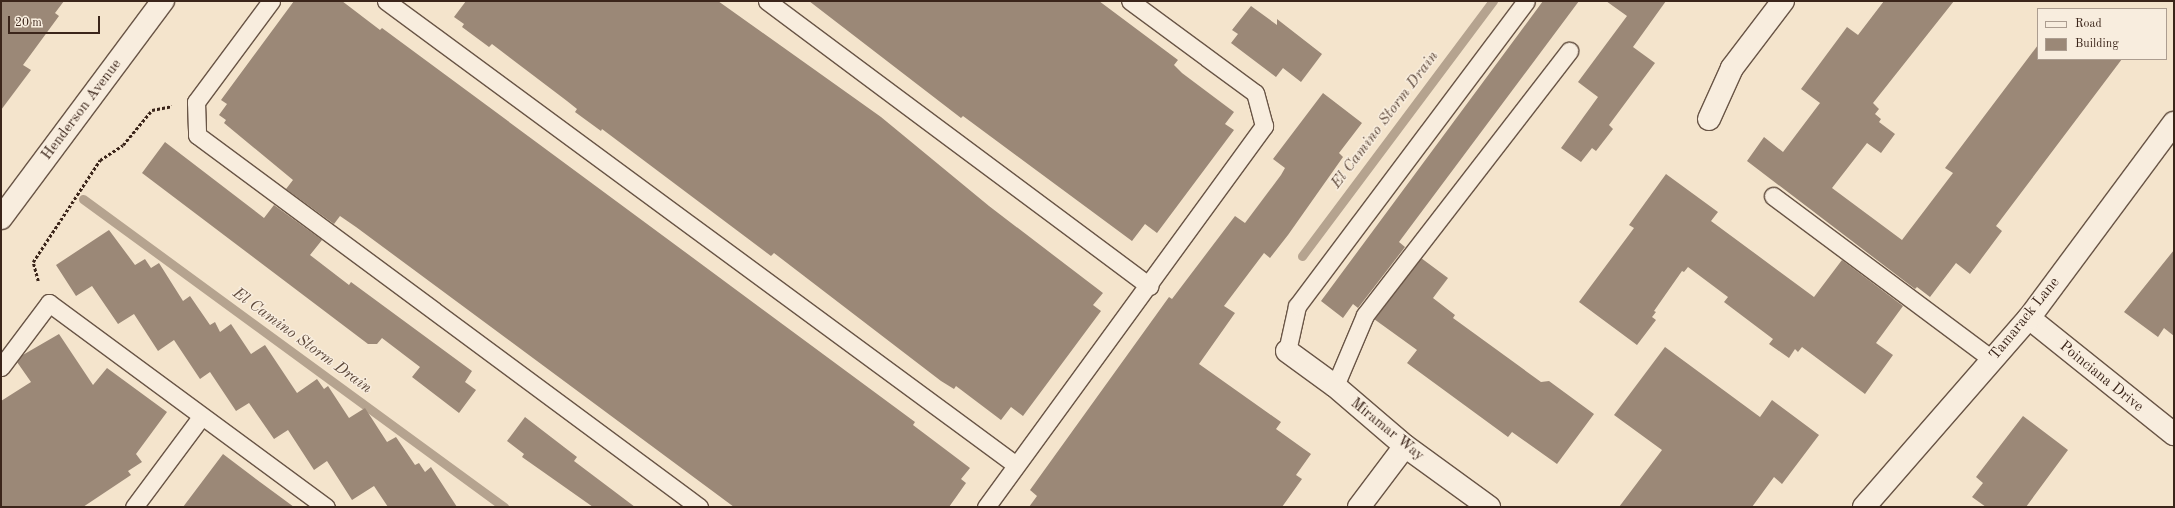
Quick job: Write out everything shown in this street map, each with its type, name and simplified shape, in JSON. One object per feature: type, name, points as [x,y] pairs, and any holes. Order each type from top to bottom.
[{"type":"street","name":"Henderson Avenue","points":[[1,218],[163,1]]},
{"type":"street","points":[[1709,119],[1732,68],[1783,1]]},
{"type":"street","name":"Tamarack Lane","points":[[1864,507],[2029,318],[2174,123]]},
{"type":"street","name":"Poinciana Drive","points":[[2029,318],[2174,434]]},
{"type":"street","name":"Miramar Way","points":[[1287,351],[1335,386],[1405,446],[1489,507]]},
{"type":"street","points":[[1359,507],[1405,446]]},
{"type":"lane","points":[[271,1],[196,102],[197,135],[699,507]]},
{"type":"lane","points":[[386,1],[1016,465]]},
{"type":"lane","points":[[767,1],[1149,286]]},
{"type":"lane","points":[[986,507],[1149,286],[1264,126],[1255,93],[1130,1]]},
{"type":"lane","points":[[1287,351],[1298,306],[1526,1]]},
{"type":"lane","points":[[1335,386],[1365,315],[1569,51]]},
{"type":"lane","points":[[1773,196],[1993,360]]},
{"type":"lane","points":[[1,367],[50,303],[201,417],[326,507]]},
{"type":"lane","points":[[134,507],[201,417]]},
{"type":"path","points":[[50,303],[37,278],[33,262],[81,186],[100,160],[124,145],[152,110],[196,102]]},
{"type":"building","points":[[1,1],[64,1],[55,13],[59,16],[23,65],[31,70],[1,110]]},
{"type":"building","points":[[294,1],[342,1],[380,30],[382,28],[915,422],[913,425],[970,468],[961,479],[966,483],[949,507],[734,507],[356,227],[340,216],[334,224],[286,189],[293,180],[224,123],[226,120],[219,115],[227,104],[221,100]]},
{"type":"building","points":[[466,1],[718,1],[881,117],[989,206],[1103,293],[1093,305],[1101,311],[1023,416],[1011,407],[1001,420],[956,386],[954,389],[941,381],[774,253],[771,256],[602,129],[601,131],[575,112],[577,109],[492,44],[489,47],[462,27],[464,24],[454,17]]},
{"type":"building","points":[[809,1],[1099,1],[1178,60],[1174,65],[1182,73],[1234,112],[1225,124],[1234,130],[1157,233],[1145,224],[1132,241],[963,116],[961,118]]},
{"type":"building","points":[[1543,1],[1579,1],[1399,242],[1405,247],[1358,308],[1353,304],[1343,318],[1321,301]]},
{"type":"building","points":[[1606,1],[1666,1],[1633,47],[1655,63],[1609,125],[1613,129],[1596,151],[1592,148],[1581,162],[1561,148],[1598,97],[1578,82],[1627,16]]},
{"type":"building","points":[[1884,1],[1954,1],[1873,103],[1879,109],[1875,114],[1881,119],[1879,122],[1895,134],[1881,153],[1867,143],[1832,188],[1902,240],[1953,173],[1945,168],[2037,46],[2037,60],[2121,60],[1996,226],[2002,231],[1970,274],[1956,263],[1930,297],[1917,287],[1915,289],[1747,161],[1764,137],[1783,152],[1820,103],[1801,89],[1847,27],[1858,35]]},
{"type":"building","points":[[1251,6],[1277,25],[1277,19],[1322,54],[1301,82],[1283,68],[1276,77],[1231,43],[1238,34],[1232,30]]},
{"type":"building","points":[[1323,93],[1362,123],[1339,153],[1343,157],[1288,235],[1270,258],[1264,253],[1224,306],[1235,313],[1199,364],[1281,422],[1276,429],[1311,454],[1296,475],[1302,479],[1282,507],[1029,507],[1037,496],[1030,490],[1169,297],[1172,299],[1235,216],[1245,223],[1281,175],[1285,168],[1273,159]]},
{"type":"building","points":[[165,142],[264,218],[274,205],[322,240],[310,255],[349,285],[351,282],[472,371],[465,382],[476,390],[459,413],[412,377],[420,367],[382,338],[377,344],[368,344],[142,173]]},
{"type":"building","points":[[1666,174],[1718,212],[1711,221],[1814,297],[1842,260],[1903,306],[1876,343],[1893,355],[1865,394],[1802,347],[1798,352],[1795,349],[1789,358],[1769,344],[1773,339],[1724,302],[1728,297],[1688,267],[1684,272],[1682,271],[1654,311],[1656,312],[1652,317],[1656,320],[1637,345],[1579,302],[1634,228],[1629,225]]},
{"type":"building","points":[[109,230],[135,265],[145,259],[151,268],[159,263],[183,301],[190,296],[210,325],[215,322],[220,332],[231,324],[251,354],[265,345],[297,393],[317,379],[324,389],[328,386],[349,418],[365,408],[387,442],[396,437],[415,465],[419,463],[425,472],[431,467],[457,507],[388,507],[374,486],[352,500],[327,461],[314,470],[288,430],[274,439],[249,403],[236,411],[210,372],[200,379],[174,340],[158,351],[134,314],[118,324],[92,286],[76,296],[56,265]]},
{"type":"building","points":[[2174,250],[2174,336],[2164,328],[2158,337],[2124,312]]},
{"type":"building","points":[[1421,258],[1448,278],[1433,298],[1455,315],[1453,318],[1541,382],[1549,381],[1594,414],[1557,464],[1512,432],[1508,437],[1407,363],[1417,350],[1374,319]]},
{"type":"building","points":[[59,334],[93,385],[107,368],[167,412],[136,454],[142,462],[128,471],[131,475],[83,507],[1,507],[1,401],[31,382],[17,362],[21,356]]},
{"type":"building","points":[[1665,347],[1760,417],[1772,400],[1819,435],[1782,484],[1774,477],[1752,507],[1619,507],[1662,450],[1614,415]]},
{"type":"building","points":[[2023,416],[2068,450],[2026,507],[1986,507],[1972,497],[1983,483],[1976,477]]},
{"type":"building","points":[[525,417],[577,457],[574,461],[635,507],[593,507],[522,457],[524,454],[507,441]]},
{"type":"building","points":[[223,454],[260,482],[294,507],[183,507]]},
{"type":"waterway","name":"El Camino Storm Drain","points":[[1302,256],[1493,1]]},
{"type":"waterway","name":"El Camino Storm Drain","points":[[83,199],[504,507]]}]
